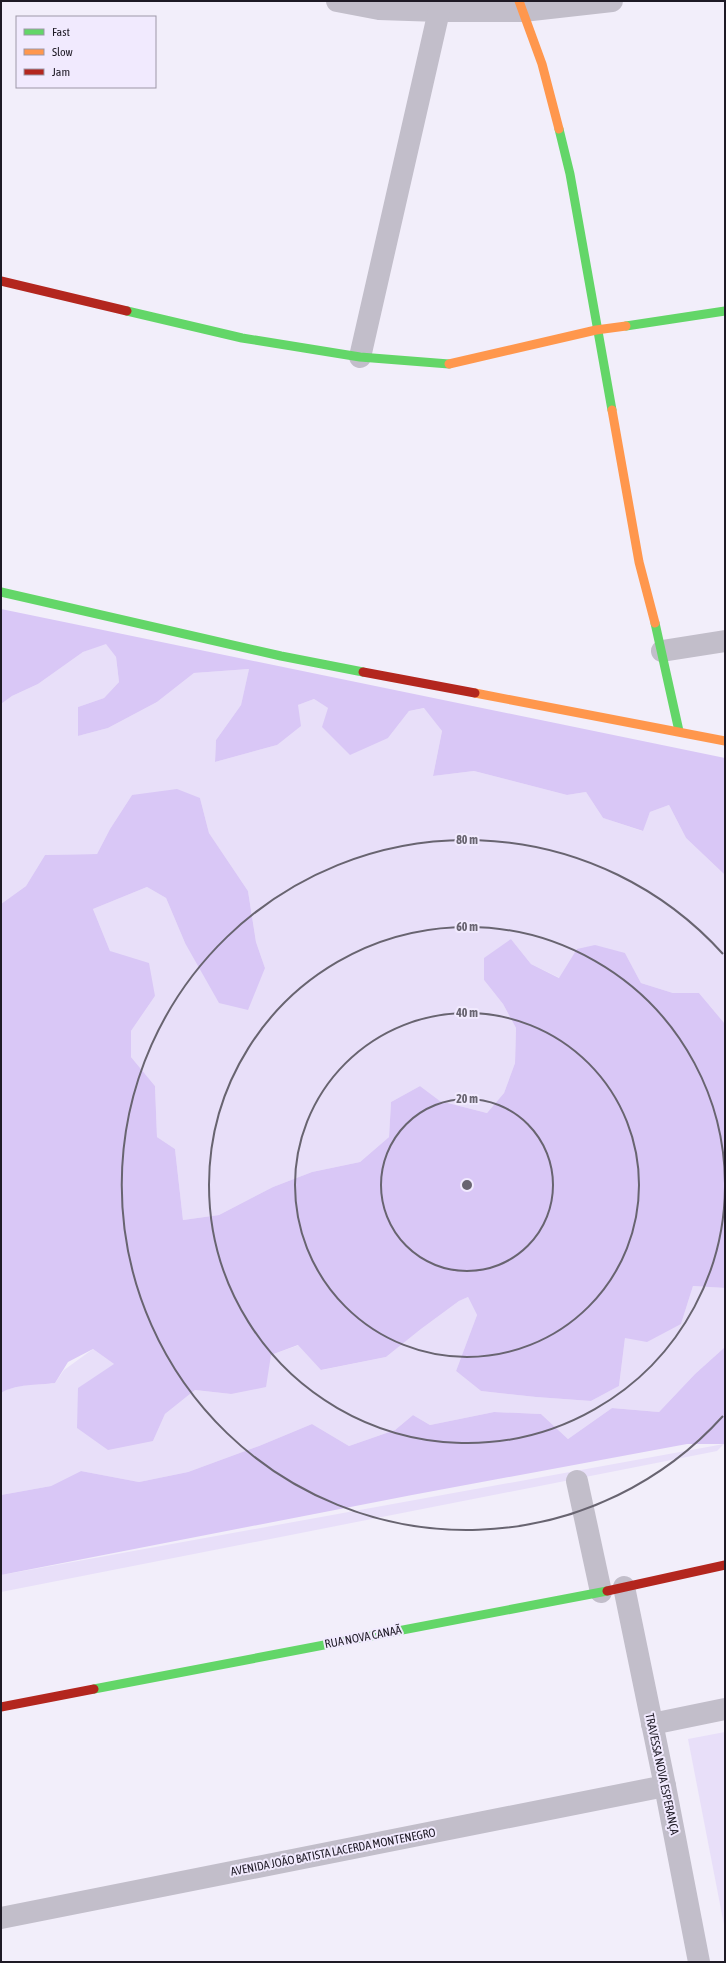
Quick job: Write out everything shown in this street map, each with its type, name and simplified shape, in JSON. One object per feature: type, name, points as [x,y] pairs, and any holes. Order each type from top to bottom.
[{"type":"street","points":[[337,1],[379,9],[439,11],[612,1]]},
{"type":"street","points":[[521,6],[542,64],[570,174],[596,330],[639,562],[662,651],[679,731]]},
{"type":"street","points":[[360,357],[439,11]]},
{"type":"street","points":[[1,281],[242,338],[360,357],[453,364],[596,330],[725,311]]},
{"type":"street","points":[[1,592],[281,656],[725,741]]},
{"type":"street","points":[[662,651],[725,641]]},
{"type":"street","points":[[577,1481],[601,1592]]},
{"type":"street","name":"RUA NOVA CANAÃ","points":[[1,1707],[601,1592],[725,1565]]},
{"type":"street","name":"TRAVESSA NOVA ESPERANÇA","points":[[624,1587],[666,1786],[699,1962]]},
{"type":"street","points":[[652,1724],[725,1709]]},
{"type":"street","name":"AVENIDA JOÃO BATISTA LACERDA MONTENEGRO","points":[[1,1918],[666,1786]]},
{"type":"shaded area","points":[[1,609],[725,758],[725,875],[686,838],[669,805],[650,812],[643,831],[603,818],[586,792],[567,795],[474,771],[433,776],[442,731],[424,708],[409,711],[388,738],[350,755],[322,727],[328,708],[314,699],[298,705],[301,726],[277,745],[215,762],[216,740],[241,705],[249,669],[194,673],[157,702],[108,728],[78,736],[78,707],[104,698],[119,682],[116,657],[106,644],[83,652],[38,684],[12,696],[1,704]]},
{"type":"shaded area","points":[[106,643],[116,657],[119,682],[104,698],[78,707],[78,736],[108,728],[157,702],[194,673],[249,669],[241,705],[216,740],[215,762],[277,745],[298,705],[314,699],[328,708],[388,738],[409,711],[425,708],[442,731],[433,776],[474,771],[567,795],[586,792],[603,818],[642,831],[650,812],[669,805],[686,838],[725,875],[725,1024],[699,993],[673,993],[641,983],[625,953],[560,978],[531,964],[511,939],[484,980],[503,1004],[516,1028],[515,1063],[504,1093],[487,1113],[440,1101],[420,1086],[391,1102],[389,1137],[360,1162],[312,1172],[273,1187],[219,1215],[183,1220],[175,1149],[157,1137],[155,1086],[131,1057],[131,1031],[155,996],[110,951],[93,909],[147,887],[166,898],[185,943],[265,968],[256,942],[248,891],[209,833],[200,798],[132,795],[110,829],[97,854],[45,855],[26,886],[1,904],[1,704],[12,696],[38,684],[83,652]]},
{"type":"shaded area","points":[[177,789],[200,798],[209,833],[248,891],[256,942],[265,968],[248,1010],[219,1003],[185,943],[166,898],[147,887],[93,909],[110,951],[149,963],[155,996],[131,1031],[131,1057],[155,1086],[157,1137],[175,1149],[183,1220],[219,1215],[273,1187],[312,1172],[360,1162],[389,1137],[391,1102],[420,1086],[440,1101],[487,1113],[504,1093],[515,1063],[516,1028],[503,1004],[484,980],[484,958],[511,939],[531,964],[559,978],[577,949],[595,945],[625,953],[641,983],[673,993],[699,993],[725,1024],[725,1288],[693,1286],[681,1324],[647,1342],[625,1338],[619,1386],[591,1401],[481,1391],[456,1371],[477,1315],[468,1297],[459,1301],[386,1357],[321,1370],[298,1345],[271,1355],[266,1387],[231,1394],[195,1390],[165,1414],[153,1441],[108,1450],[77,1428],[78,1388],[114,1364],[93,1349],[68,1362],[55,1383],[20,1386],[1,1393],[1,904],[26,886],[45,855],[97,854],[110,829],[132,795]]},
{"type":"shaded area","points":[[693,1286],[725,1288],[725,1347],[695,1374],[659,1412],[612,1408],[568,1439],[541,1414],[494,1412],[430,1425],[413,1415],[395,1430],[349,1446],[312,1424],[259,1446],[188,1472],[139,1482],[81,1471],[51,1486],[1,1495],[1,1393],[20,1386],[55,1383],[64,1370],[93,1349],[114,1364],[153,1441],[165,1414],[195,1390],[231,1394],[271,1355],[299,1345],[322,1370],[386,1357],[459,1301],[468,1297],[477,1315],[456,1371],[481,1391],[591,1401],[619,1386],[625,1338],[681,1324]]},
{"type":"shaded area","points":[[725,1347],[725,1444],[687,1444],[412,1495],[1,1575],[1,1495],[51,1486],[81,1471],[139,1482],[188,1472],[259,1446],[312,1424],[349,1446],[395,1430],[413,1415],[430,1425],[494,1412],[541,1414],[568,1439],[612,1408],[659,1412],[695,1374]]},
{"type":"shaded area","points":[[724,1444],[717,1451],[1,1592],[1,1575]]},
{"type":"shaded area","points":[[725,1732],[725,1930],[688,1739]]},
{"type":"traffic: fast","points":[[559,129],[570,174],[612,410]]},
{"type":"traffic: fast","points":[[127,311],[242,338],[360,357],[449,364]]},
{"type":"traffic: fast","points":[[626,326],[725,311]]},
{"type":"traffic: fast","points":[[1,592],[281,656],[363,672]]},
{"type":"traffic: fast","points":[[655,623],[679,731]]},
{"type":"traffic: fast","points":[[94,1689],[607,1591]]},
{"type":"traffic: slow","points":[[519,1],[542,64],[559,129]]},
{"type":"traffic: slow","points":[[449,364],[596,330],[626,326]]},
{"type":"traffic: slow","points":[[612,410],[639,562],[655,623]]},
{"type":"traffic: slow","points":[[475,693],[725,741]]},
{"type":"traffic: jam","points":[[1,281],[127,311]]},
{"type":"traffic: jam","points":[[363,672],[475,693]]},
{"type":"traffic: jam","points":[[607,1591],[725,1565]]},
{"type":"traffic: jam","points":[[1,1707],[94,1689]]}]
